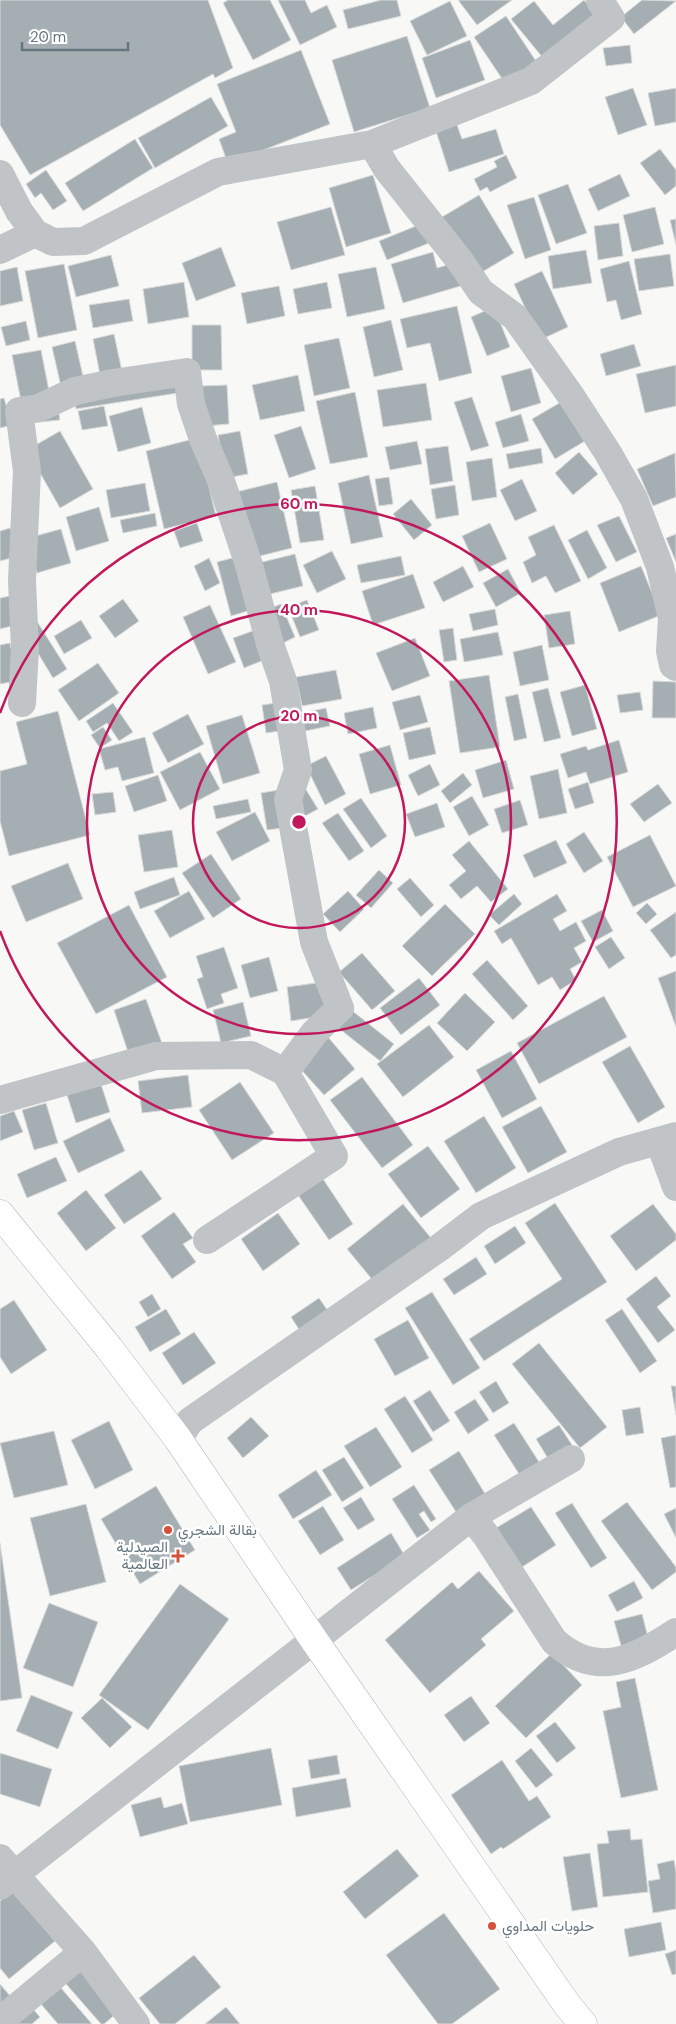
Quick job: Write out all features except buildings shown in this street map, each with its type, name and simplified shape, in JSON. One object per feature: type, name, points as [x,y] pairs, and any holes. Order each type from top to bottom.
[{"type":"main road","points":[[0,1214],[109,1348],[178,1439],[314,1640],[562,1998],[583,2024]]},
{"type":"street","points":[[0,174],[19,211],[36,233],[53,242],[84,241],[218,172],[372,144],[531,81],[612,18],[601,0]]},
{"type":"street","points":[[372,144],[387,169],[460,261],[481,292],[515,317],[571,396],[608,453],[634,499],[660,567],[674,626],[670,651],[673,665],[676,667]]},
{"type":"street","points":[[0,250],[36,233]]},
{"type":"street","points":[[22,703],[25,649],[22,581],[26,471],[19,411],[39,408],[76,390],[187,372],[191,404],[203,439],[220,478],[249,565],[270,644],[284,681],[298,770],[288,799],[314,942],[340,1008],[315,1032],[285,1072]]},
{"type":"street","points":[[0,1100],[156,1056],[251,1055],[285,1072],[334,1156],[207,1240]]},
{"type":"street","points":[[178,1439],[190,1422],[432,1254],[481,1216],[619,1152],[668,1139],[676,1187]]},
{"type":"street","points":[[127,2021],[83,1952],[4,1873],[314,1640],[471,1517],[571,1459]]},
{"type":"street","points":[[471,1517],[485,1534],[554,1641],[567,1652],[596,1663],[617,1661],[649,1650],[676,1632]]},
{"type":"street","points":[[0,2021],[83,1952]]},
{"type":"place","name":"بقالة الشجري","points":[[168,1530]]},
{"type":"place","name":"الصيدلية العالمية","points":[[178,1556]]},
{"type":"place","name":"حلويات المداوي","points":[[492,1926]]}]
